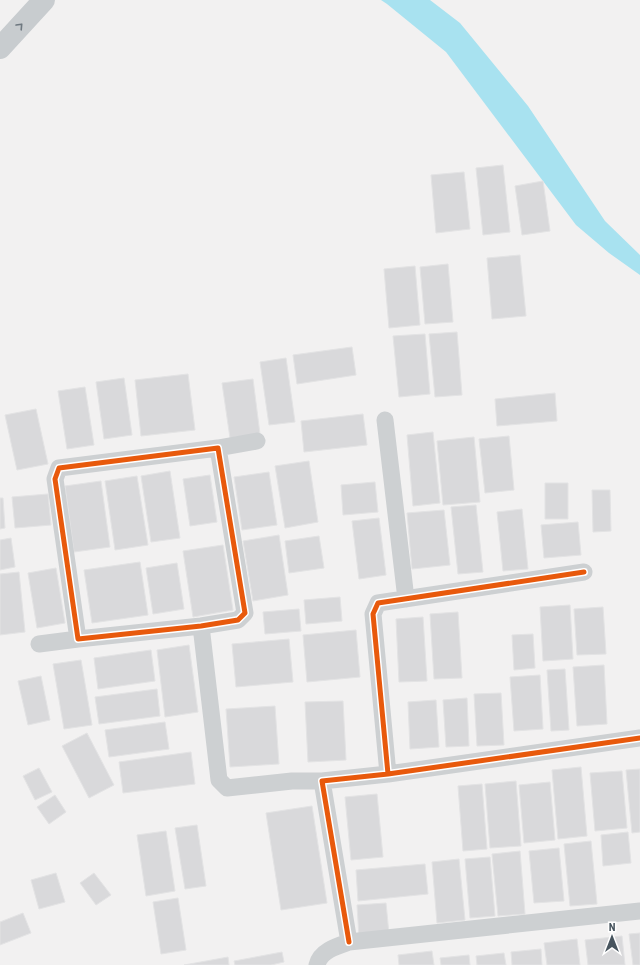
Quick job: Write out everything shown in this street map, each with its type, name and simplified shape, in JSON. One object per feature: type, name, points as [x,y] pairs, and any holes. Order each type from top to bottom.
[{"type":"main road","points":[[0,48],[42,2]]},
{"type":"street","points":[[385,420],[406,599]]},
{"type":"street","points":[[78,639],[55,479],[59,468],[218,448],[257,441]]},
{"type":"street","points":[[39,644],[201,626],[238,620],[245,612],[218,448]]},
{"type":"street","points":[[388,774],[373,614],[378,603],[584,572]]},
{"type":"street","points":[[201,626],[219,780],[228,788],[292,781],[322,781],[388,774],[640,738]]},
{"type":"street","points":[[322,781],[349,942]]},
{"type":"street","points":[[317,965],[318,960],[330,948],[349,942],[640,911]]},
{"type":"water","points":[[381,0],[430,0],[460,23],[528,106],[605,221],[640,255],[640,275],[609,253],[576,225],[446,52]]},
{"type":"building","points":[[503,165],[510,232],[483,235],[476,168]]},
{"type":"building","points":[[464,172],[470,229],[436,233],[431,175]]},
{"type":"building","points":[[543,181],[550,231],[522,235],[515,186]]},
{"type":"building","points":[[520,255],[526,316],[492,319],[487,258]]},
{"type":"building","points":[[448,264],[453,322],[425,324],[420,267]]},
{"type":"building","points":[[415,266],[420,325],[389,328],[384,269]]},
{"type":"building","points":[[457,332],[462,395],[435,397],[429,334]]},
{"type":"building","points":[[425,334],[430,394],[399,397],[393,336]]},
{"type":"building","points":[[352,347],[356,375],[297,384],[293,355]]},
{"type":"building","points":[[286,358],[295,422],[269,425],[260,362]]},
{"type":"building","points":[[188,374],[195,430],[141,436],[135,380]]},
{"type":"building","points":[[124,378],[132,435],[104,439],[96,382]]},
{"type":"building","points":[[253,379],[260,434],[230,438],[222,383]]},
{"type":"building","points":[[85,387],[94,445],[67,449],[58,391]]},
{"type":"building","points":[[555,393],[557,421],[497,426],[495,399]]},
{"type":"building","points":[[36,409],[48,464],[17,470],[5,415]]},
{"type":"building","points":[[363,414],[367,445],[304,452],[301,421]]},
{"type":"building","points":[[433,432],[440,503],[413,506],[407,435]]},
{"type":"building","points":[[509,436],[514,490],[485,493],[479,439]]},
{"type":"building","points":[[474,437],[480,502],[443,505],[437,441]]},
{"type":"building","points":[[309,461],[318,522],[285,528],[275,466]]},
{"type":"building","points":[[170,471],[180,538],[151,542],[141,476]]},
{"type":"building","points":[[269,472],[277,525],[242,530],[234,477]]},
{"type":"building","points":[[210,475],[217,522],[190,526],[183,479]]},
{"type":"building","points":[[137,476],[148,545],[115,550],[105,481]]},
{"type":"building","points":[[101,481],[110,547],[74,552],[65,486]]},
{"type":"building","points":[[375,482],[378,512],[343,515],[341,485]]},
{"type":"building","points":[[545,483],[568,483],[568,519],[545,519]]},
{"type":"building","points":[[592,490],[610,490],[611,531],[593,532]]},
{"type":"building","points":[[48,494],[51,525],[15,528],[12,497]]},
{"type":"building","points":[[0,498],[3,498],[5,528],[0,529]]},
{"type":"building","points":[[476,505],[483,572],[458,574],[451,507]]},
{"type":"building","points":[[522,509],[528,569],[503,571],[497,512]]},
{"type":"building","points":[[444,510],[450,565],[412,569],[407,513]]},
{"type":"building","points":[[379,518],[386,575],[359,579],[352,521]]},
{"type":"building","points":[[578,522],[581,555],[544,558],[541,525]]},
{"type":"building","points":[[279,535],[288,595],[253,601],[243,541]]},
{"type":"building","points":[[319,536],[324,568],[289,573],[285,541]]},
{"type":"building","points":[[11,538],[15,567],[0,570],[0,540]]},
{"type":"building","points":[[223,545],[233,610],[193,617],[183,551]]},
{"type":"building","points":[[140,562],[148,615],[92,623],[84,570]]},
{"type":"building","points":[[177,563],[184,609],[153,614],[146,568]]},
{"type":"building","points":[[56,568],[65,623],[37,628],[28,573]]},
{"type":"building","points":[[19,572],[25,632],[0,635],[0,574]]},
{"type":"building","points":[[340,597],[342,621],[306,624],[304,600]]},
{"type":"building","points":[[570,605],[573,659],[543,661],[540,607]]},
{"type":"building","points":[[603,607],[606,654],[577,655],[574,609]]},
{"type":"building","points":[[299,609],[301,631],[265,634],[263,612]]},
{"type":"building","points":[[458,612],[462,678],[434,679],[430,614]]},
{"type":"building","points":[[423,617],[427,681],[399,682],[396,619]]},
{"type":"building","points":[[356,630],[360,677],[307,682],[303,635]]},
{"type":"building","points":[[533,634],[535,668],[514,670],[512,635]]},
{"type":"building","points":[[289,639],[293,682],[236,687],[232,644]]},
{"type":"building","points":[[189,645],[198,712],[165,717],[157,650]]},
{"type":"building","points":[[151,650],[155,681],[98,689],[94,658]]},
{"type":"building","points":[[81,660],[92,725],[64,729],[53,664]]},
{"type":"building","points":[[604,665],[607,724],[577,726],[573,667]]},
{"type":"building","points":[[565,669],[569,730],[551,731],[547,670]]},
{"type":"building","points":[[540,675],[543,729],[514,731],[510,677]]},
{"type":"building","points":[[41,676],[50,720],[28,725],[18,681]]},
{"type":"building","points":[[157,689],[160,716],[99,724],[95,697]]},
{"type":"building","points":[[501,693],[504,745],[477,746],[474,694]]},
{"type":"building","points":[[467,698],[469,746],[446,747],[443,700]]},
{"type":"building","points":[[436,700],[439,747],[410,749],[408,702]]},
{"type":"building","points":[[343,701],[346,760],[308,762],[305,702]]},
{"type":"building","points":[[275,706],[279,764],[230,767],[226,709]]},
{"type":"building","points":[[165,722],[169,749],[109,757],[105,730]]},
{"type":"building","points":[[87,733],[114,785],[89,798],[62,746]]},
{"type":"building","points":[[191,752],[195,784],[123,793],[119,762]]},
{"type":"building","points":[[581,767],[587,836],[558,839],[552,770]]},
{"type":"building","points":[[39,768],[52,792],[35,800],[23,776]]},
{"type":"building","points":[[640,769],[640,832],[632,833],[626,770]]},
{"type":"building","points":[[622,771],[627,828],[595,831],[590,773]]},
{"type":"building","points":[[516,781],[521,846],[490,848],[485,784]]},
{"type":"building","points":[[550,782],[555,840],[524,843],[519,785]]},
{"type":"building","points":[[482,784],[487,849],[463,851],[458,786]]},
{"type":"building","points":[[377,794],[383,857],[351,860],[345,797]]},
{"type":"building","points":[[55,795],[66,812],[49,824],[37,807]]},
{"type":"building","points":[[312,806],[327,903],[281,910],[266,813]]},
{"type":"building","points":[[197,825],[206,886],[185,889],[175,828]]},
{"type":"building","points":[[166,831],[175,891],[146,896],[137,835]]},
{"type":"building","points":[[628,832],[631,863],[603,866],[601,835]]},
{"type":"building","points":[[591,841],[597,904],[570,906],[564,844]]},
{"type":"building","points":[[559,848],[564,901],[534,903],[529,851]]},
{"type":"building","points":[[520,851],[525,914],[498,916],[492,854]]},
{"type":"building","points":[[490,857],[495,916],[470,918],[465,859]]},
{"type":"building","points":[[459,859],[465,920],[437,923],[432,862]]},
{"type":"building","points":[[425,864],[428,894],[358,901],[356,870]]},
{"type":"building","points":[[56,873],[65,902],[39,909],[31,880]]},
{"type":"building","points":[[94,873],[111,895],[96,905],[80,883]]},
{"type":"building","points":[[178,898],[186,950],[161,954],[153,902]]},
{"type":"building","points":[[386,903],[389,934],[359,937],[357,905]]},
{"type":"building","points":[[23,913],[31,933],[0,945],[0,922]]},
{"type":"building","points":[[640,933],[640,965],[633,965],[629,934]]},
{"type":"building","points":[[622,936],[625,965],[588,965],[585,940]]},
{"type":"building","points":[[577,939],[580,965],[547,965],[544,943]]},
{"type":"building","points":[[541,949],[542,965],[512,965],[511,952]]},
{"type":"building","points":[[432,951],[434,965],[399,965],[398,955]]},
{"type":"building","points":[[282,952],[284,962],[271,965],[235,965],[234,961]]},
{"type":"building","points":[[504,953],[506,965],[477,965],[476,956]]},
{"type":"building","points":[[469,955],[470,965],[441,965],[440,958]]},
{"type":"building","points":[[228,957],[229,965],[184,965]]},
{"type":"cycle path","points":[[218,448],[245,613],[238,620],[201,626],[78,639],[55,479],[59,468],[218,448]]},
{"type":"cycle path","points":[[388,774],[373,614],[378,603],[584,572]]},
{"type":"cycle path","points":[[349,942],[322,781],[388,774],[640,738]]}]
